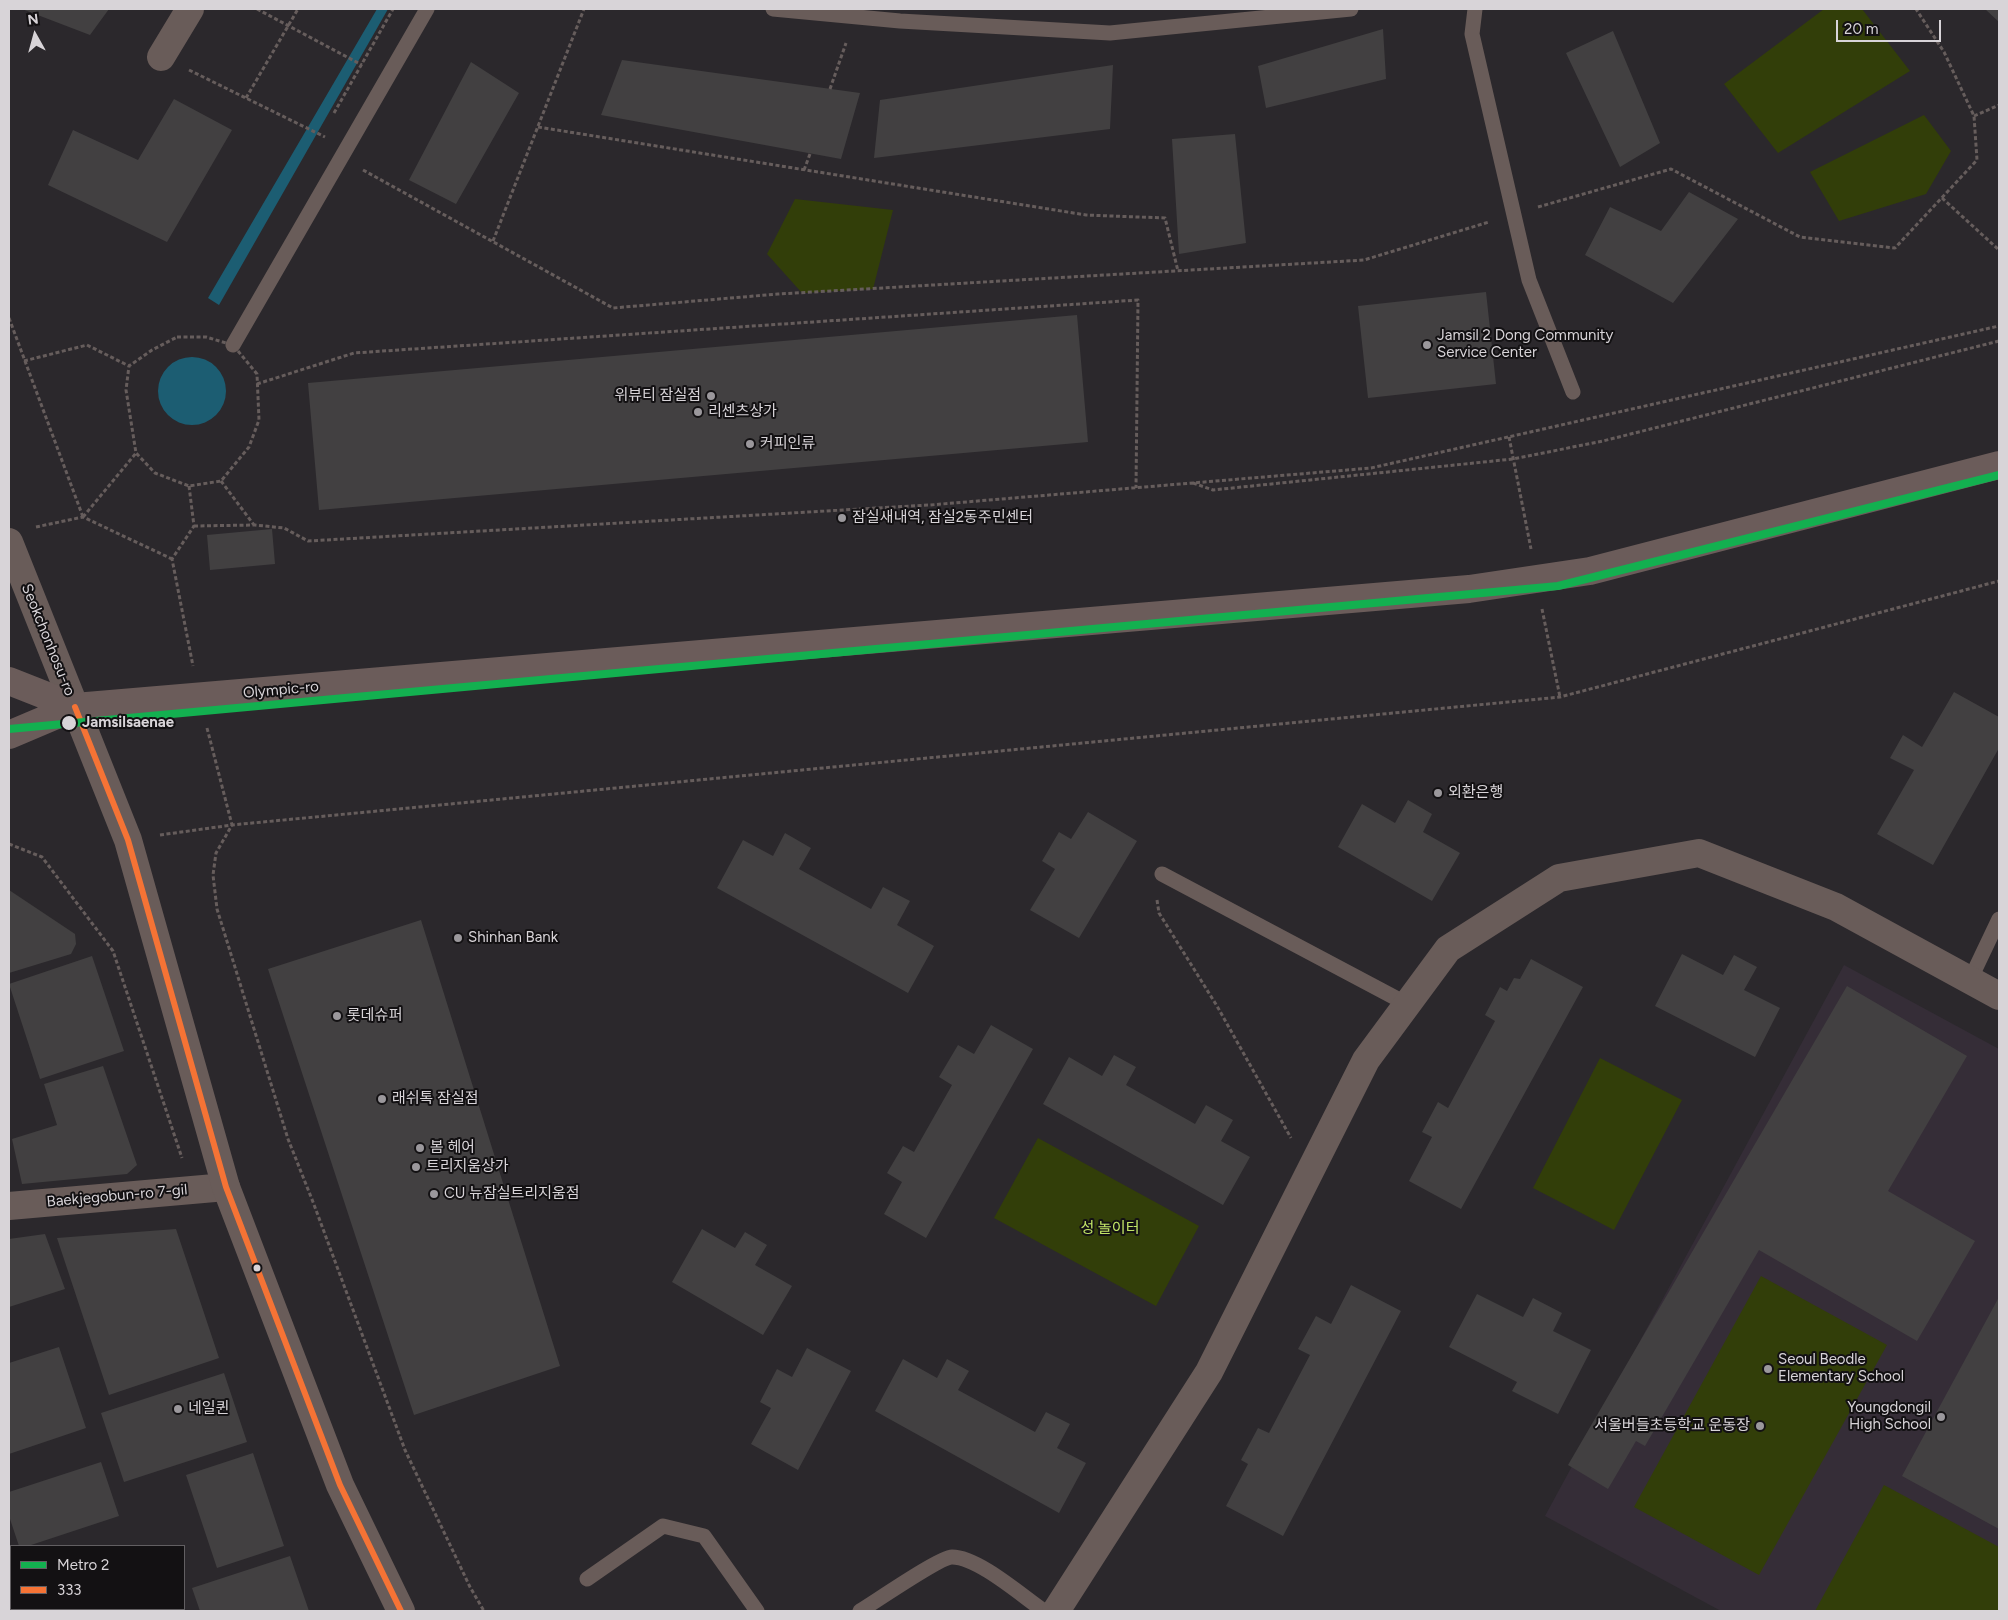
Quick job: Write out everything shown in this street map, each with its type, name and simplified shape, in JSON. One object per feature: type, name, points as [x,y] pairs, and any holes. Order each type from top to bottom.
[{"type":"main road","name":"Olympic-ro","points":[[9,736],[75,707],[1469,589],[1590,571],[1999,465]]},
{"type":"main road","name":"Olympic-ro","points":[[9,681],[75,707]]},
{"type":"street","points":[[161,57],[190,9]]},
{"type":"street","name":"Seokchonhosu-ro","points":[[18,535],[75,707],[128,840],[226,1187],[340,1485],[401,1611]]},
{"type":"street","points":[[1056,1611],[1209,1372],[1366,1060],[1448,948],[1559,878],[1699,853],[1836,907],[1999,996]]},
{"type":"street","name":"Baekjegobun-ro 7-gil","points":[[9,1206],[226,1187]]},
{"type":"lane","points":[[233,345],[427,9]]},
{"type":"lane","points":[[773,9],[854,17],[1110,33],[1351,9]]},
{"type":"lane","points":[[1474,9],[1472,34],[1529,280],[1573,392]]},
{"type":"lane","points":[[1162,874],[1407,1004]]},
{"type":"lane","points":[[1970,980],[1999,919]]},
{"type":"lane","points":[[587,1579],[663,1526],[704,1536],[756,1611]]},
{"type":"lane","points":[[860,1611],[951,1556],[973,1561],[1044,1611]]},
{"type":"path","points":[[257,9],[360,64]]},
{"type":"path","points":[[246,98],[298,9]]},
{"type":"path","points":[[493,241],[584,9]]},
{"type":"path","points":[[341,158],[614,308],[778,294],[1364,260],[1671,169],[1800,237],[1895,248],[1978,160],[1974,116],[1944,52],[1916,9]]},
{"type":"path","points":[[830,90],[854,17]]},
{"type":"path","points":[[161,57],[319,134]]},
{"type":"path","points":[[1974,116],[1999,105]]},
{"type":"path","points":[[538,127],[1086,215],[1165,218],[1178,271]]},
{"type":"path","points":[[804,170],[810,154]]},
{"type":"path","points":[[1942,198],[1999,250]]},
{"type":"path","points":[[256,384],[354,353],[1138,300],[1136,488]]},
{"type":"path","points":[[9,318],[83,517],[172,560]]},
{"type":"path","points":[[194,526],[255,525],[284,528],[308,541],[930,505],[1371,468],[1999,326]]},
{"type":"path","points":[[177,337],[206,337],[233,345],[257,374],[259,420],[249,447],[222,481],[189,486],[155,473],[136,453],[126,390],[130,366],[152,350],[177,337]]},
{"type":"path","points":[[1192,482],[1213,490],[1513,460],[1602,441],[1999,340]]},
{"type":"path","points":[[24,361],[87,345],[130,366]]},
{"type":"path","points":[[18,535],[83,517],[136,453]]},
{"type":"path","points":[[222,481],[255,525]]},
{"type":"path","points":[[189,486],[194,526],[172,560],[199,697],[232,825],[216,853],[213,875],[217,909],[288,1139],[405,1450],[470,1587],[484,1611]]},
{"type":"path","points":[[128,840],[232,825],[1560,697],[1999,581]]},
{"type":"path","points":[[9,844],[42,857]]},
{"type":"path","points":[[1162,874],[1157,902],[1159,913],[1217,1006],[1309,1172]]},
{"type":"shaded area","name":"Seoul Beodle Elementary School","points":[[1844,965],[1999,1049],[1999,1611],[1721,1611],[1545,1516]]},
{"type":"green space","points":[[1824,9],[1862,9],[1910,71],[1778,153],[1724,84]]},
{"type":"green space","points":[[1924,115],[1951,151],[1926,194],[1839,221],[1810,172]]},
{"type":"green space","points":[[795,199],[893,210],[873,289],[802,293],[767,254]]},
{"type":"green space","points":[[1600,1058],[1682,1100],[1614,1230],[1533,1188]]},
{"type":"green space","name":"성 놀이터","points":[[1038,1138],[1199,1226],[1156,1306],[994,1218]]},
{"type":"green space","name":"서울버들초등학교 운동장","points":[[1761,1276],[1887,1345],[1759,1575],[1634,1507]]},
{"type":"green space","points":[[1884,1485],[1999,1547],[1999,1611],[1815,1611]]},
{"type":"water","points":[[377,9],[388,9],[219,305],[208,298]]},
{"type":"water","points":[[185,357],[199,357],[211,362],[221,372],[226,384],[226,398],[221,410],[211,420],[199,425],[185,425],[173,420],[163,410],[158,398],[158,384],[163,372],[173,362]]},
{"type":"building","points":[[22,9],[109,9],[90,35]]},
{"type":"building","points":[[1985,9],[1999,9],[1999,22]]},
{"type":"building","points":[[1383,29],[1386,79],[1266,108],[1258,66]]},
{"type":"building","points":[[1613,31],[1660,143],[1620,167],[1566,53]]},
{"type":"building","points":[[622,60],[860,93],[841,159],[601,115]]},
{"type":"building","points":[[471,62],[519,93],[456,204],[409,180]]},
{"type":"building","points":[[1113,65],[1110,129],[874,158],[880,100]]},
{"type":"building","points":[[174,99],[232,130],[167,242],[48,185],[73,130],[138,160]]},
{"type":"building","points":[[1235,134],[1246,243],[1179,254],[1172,139]]},
{"type":"building","points":[[1689,192],[1738,219],[1673,303],[1585,255],[1610,207],[1661,231]]},
{"type":"building","name":"Jamsil 2 Dong Community Service Center","points":[[1486,292],[1496,384],[1368,398],[1358,306]]},
{"type":"building","name":"리센츠상가","points":[[1077,315],[1088,442],[319,510],[308,383]]},
{"type":"building","points":[[272,529],[275,564],[210,570],[207,535]]},
{"type":"building","points":[[1954,692],[1999,717],[1999,748],[1933,865],[1877,834],[1914,770],[1890,758],[1903,735],[1922,747]]},
{"type":"building","points":[[1408,800],[1432,814],[1423,832],[1460,853],[1432,901],[1338,847],[1362,804],[1395,823]]},
{"type":"building","points":[[1088,812],[1137,841],[1079,938],[1030,910],[1055,869],[1042,861],[1059,832],[1071,839]]},
{"type":"building","points":[[785,833],[811,848],[799,869],[871,909],[883,887],[910,901],[897,925],[934,946],[908,993],[717,888],[743,840],[773,856]]},
{"type":"building","points":[[9,890],[75,934],[76,944],[71,954],[9,973]]},
{"type":"building","name":"트리지움상가","points":[[421,920],[560,1366],[414,1415],[268,969]]},
{"type":"building","points":[[1682,954],[1723,975],[1734,955],[1757,967],[1744,990],[1780,1008],[1755,1057],[1655,1006]]},
{"type":"building","points":[[92,956],[124,1051],[40,1079],[9,984]]},
{"type":"building","points":[[1531,959],[1583,987],[1461,1209],[1409,1181],[1432,1137],[1422,1132],[1438,1102],[1448,1108],[1495,1021],[1485,1015],[1500,987],[1507,991],[1514,978],[1520,979]]},
{"type":"building","points":[[1847,986],[1967,1056],[1888,1191],[1975,1241],[1917,1341],[1759,1250],[1645,1446],[1636,1441],[1608,1489],[1568,1465]]},
{"type":"building","points":[[991,1025],[1033,1049],[926,1238],[884,1214],[902,1182],[887,1173],[903,1146],[914,1152],[952,1085],[939,1077],[958,1045],[974,1054]]},
{"type":"building","points":[[1114,1055],[1136,1067],[1126,1085],[1195,1124],[1206,1105],[1233,1120],[1221,1141],[1250,1157],[1223,1205],[1043,1104],[1069,1057],[1102,1076]]},
{"type":"building","points":[[103,1066],[137,1165],[127,1174],[22,1184],[12,1139],[57,1125],[44,1084]]},
{"type":"building","points":[[176,1229],[219,1358],[109,1395],[57,1238]]},
{"type":"building","points":[[702,1229],[735,1248],[745,1232],[767,1245],[755,1265],[792,1286],[763,1335],[672,1282]]},
{"type":"building","points":[[45,1234],[65,1289],[9,1307],[9,1239]]},
{"type":"building","points":[[1351,1285],[1401,1311],[1283,1536],[1226,1506],[1248,1464],[1241,1460],[1258,1428],[1269,1433],[1310,1355],[1298,1349],[1316,1316],[1331,1324]]},
{"type":"building","points":[[1477,1294],[1523,1317],[1533,1298],[1562,1313],[1553,1331],[1591,1350],[1558,1414],[1512,1391],[1517,1382],[1449,1347]]},
{"type":"building","points":[[1999,1297],[1999,1529],[1902,1476]]},
{"type":"building","points":[[59,1347],[86,1428],[9,1454],[9,1363]]},
{"type":"building","points":[[807,1348],[851,1371],[798,1470],[751,1444],[771,1408],[760,1402],[777,1369],[792,1377]]},
{"type":"building","points":[[903,1359],[937,1378],[947,1359],[969,1371],[958,1390],[1035,1432],[1046,1412],[1070,1424],[1057,1448],[1086,1463],[1059,1513],[875,1411]]},
{"type":"building","points":[[224,1373],[247,1442],[124,1482],[101,1413]]},
{"type":"building","points":[[253,1453],[284,1546],[217,1568],[186,1475]]},
{"type":"building","points":[[101,1462],[119,1516],[31,1545],[19,1545],[9,1516],[9,1492]]},
{"type":"building","points":[[290,1556],[309,1611],[200,1611],[192,1588]]},
{"type":"building","points":[[154,1610],[155,1611],[32,1611]]},
{"type":"metro line","name":"2","points":[[9,729],[1558,586],[1999,475]]},
{"type":"transit line","name":"333","points":[[75,707],[128,840],[226,1187],[340,1485],[401,1611]]},
{"type":"place","name":"Jamsil 2 Dong Community Service Center","points":[[1427,345]]},
{"type":"place","name":"위뷰티 잠실점","points":[[711,396]]},
{"type":"place","name":"리센츠상가","points":[[698,412]]},
{"type":"place","name":"커피인류","points":[[750,444]]},
{"type":"place","name":"잠실새내역, 잠실2동주민센터","points":[[842,518]]},
{"type":"place","name":"Jamsilsaenae","points":[[69,723]]},
{"type":"place","name":"외환은행","points":[[1438,793]]},
{"type":"place","name":"Shinhan Bank","points":[[458,938]]},
{"type":"place","name":"롯데슈퍼","points":[[337,1016]]},
{"type":"place","name":"래쉬톡 잠실점","points":[[382,1099]]},
{"type":"place","name":"봄 헤어","points":[[420,1148]]},
{"type":"place","name":"트리지움상가","points":[[416,1167]]},
{"type":"place","name":"CU 뉴잠실트리지움점","points":[[434,1194]]},
{"type":"place","name":"Seoul Beodle Elementary School","points":[[1768,1369]]},
{"type":"place","name":"네일퀸","points":[[178,1409]]},
{"type":"place","name":"Youngdongil High School","points":[[1941,1417]]},
{"type":"place","name":"서울버들초등학교 운동장","points":[[1760,1426]]}]
